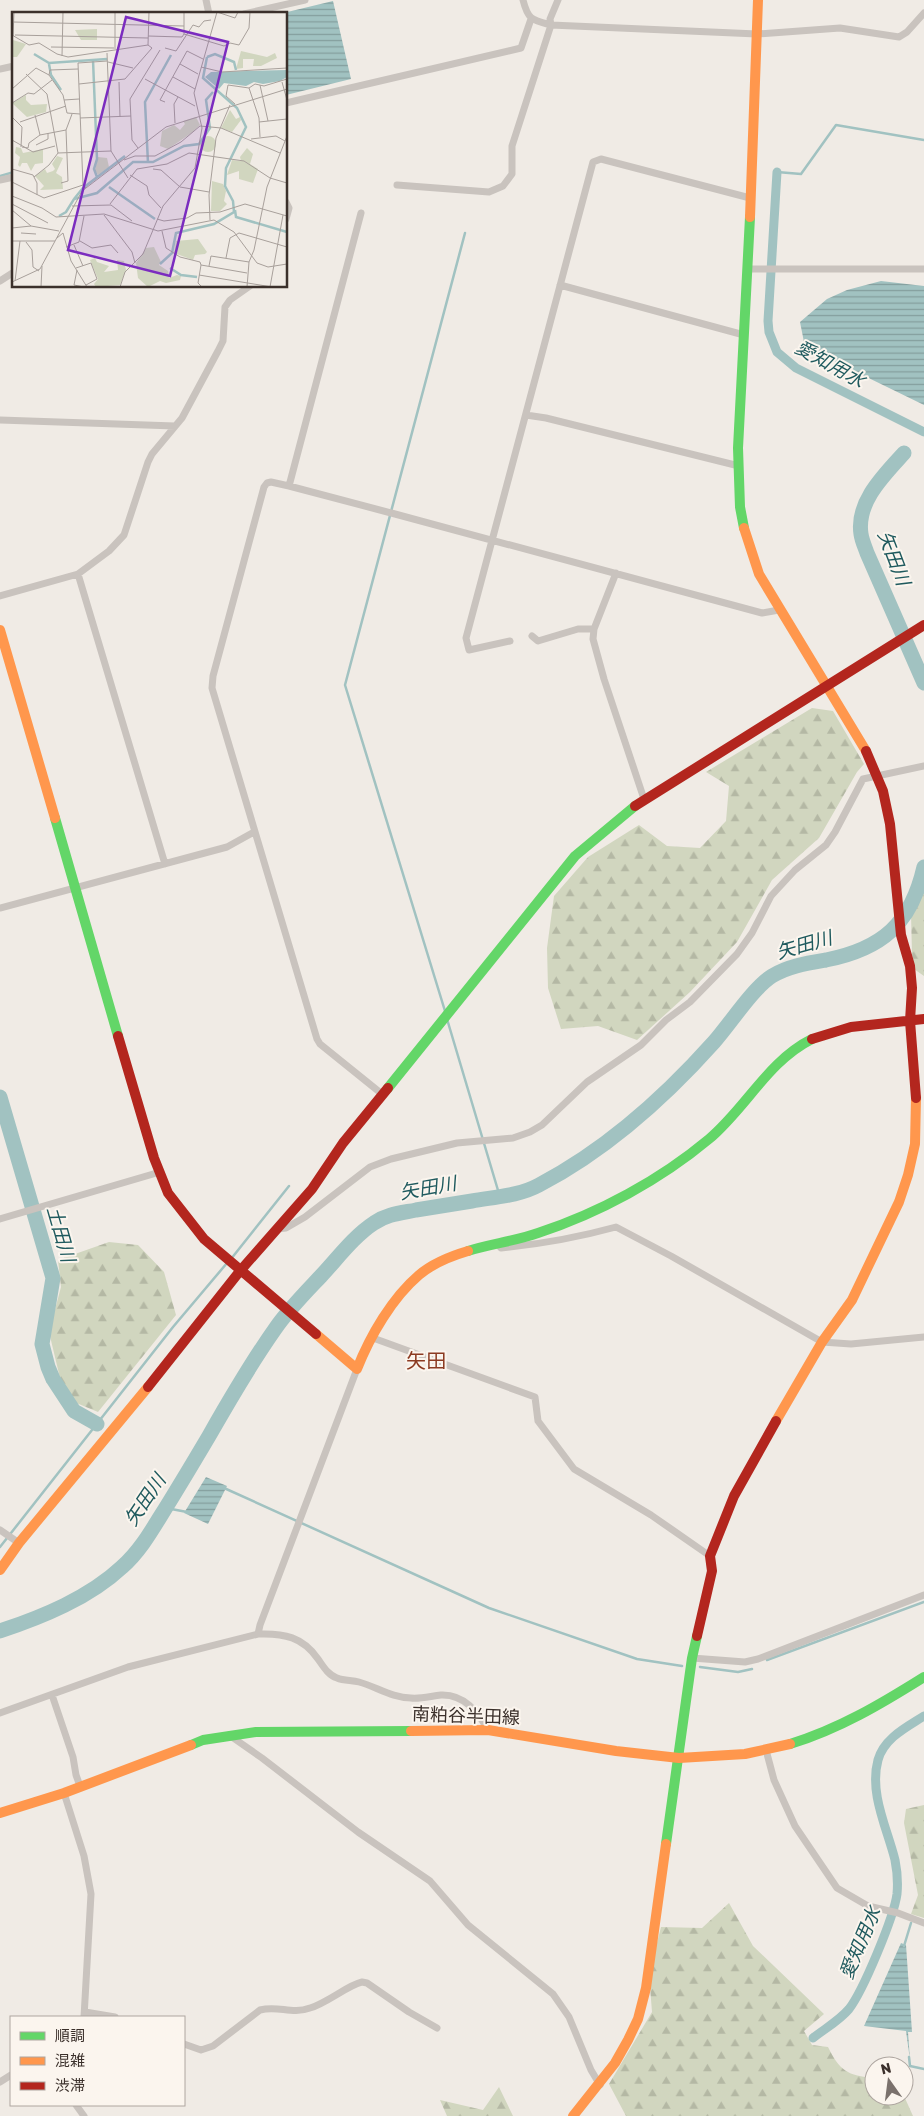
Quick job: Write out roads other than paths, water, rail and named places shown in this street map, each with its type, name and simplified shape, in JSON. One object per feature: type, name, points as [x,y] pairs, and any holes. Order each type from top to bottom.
[{"type":"street","points":[[253,12],[305,0]]},
{"type":"street","points":[[523,0],[526,13],[530,19],[551,25],[757,34],[840,28],[899,37],[907,32],[924,13]]},
{"type":"street","points":[[397,185],[489,192],[503,186],[512,174],[512,146],[551,25],[550,19],[558,0]]},
{"type":"street","points":[[573,2116],[600,2085],[622,2051],[635,2027],[646,1988],[692,1658],[712,1571],[710,1556],[734,1496],[822,1342],[852,1300],[899,1202],[908,1175],[914,1144],[916,1088],[910,1020],[912,988],[910,966],[901,935],[890,824],[881,785],[864,747],[828,686],[779,610],[760,574],[747,541],[740,507],[740,390],[748,269],[758,0]]},
{"type":"street","points":[[288,102],[521,48],[530,19]]},
{"type":"street","points":[[510,641],[469,650],[466,638],[594,160],[601,159],[750,198]]},
{"type":"street","points":[[289,486],[361,213]]},
{"type":"street","points":[[748,269],[924,270]]},
{"type":"street","points":[[0,281],[12,273]]},
{"type":"street","points":[[560,285],[744,336]]},
{"type":"street","points":[[0,596],[78,574],[109,551],[124,535],[148,462],[182,418],[223,341],[225,307],[230,300],[247,288]]},
{"type":"street","points":[[526,415],[546,418],[739,466]]},
{"type":"street","points":[[0,420],[175,426]]},
{"type":"street","points":[[382,1094],[320,1044],[317,1039],[212,688],[213,676],[264,487],[267,483],[271,482],[289,486],[762,613],[779,610]]},
{"type":"street","points":[[78,574],[165,864]]},
{"type":"street","points":[[616,574],[594,629],[593,639],[644,799]]},
{"type":"street","points":[[0,1570],[19,1543],[152,1382],[240,1271],[312,1190],[343,1143],[575,856],[644,799],[924,625]]},
{"type":"street","points":[[532,636],[538,641],[578,629],[594,629]]},
{"type":"street","points":[[0,630],[146,1130],[168,1193],[204,1239],[357,1370]]},
{"type":"street","points":[[277,1229],[286,1228],[305,1217],[370,1167],[457,1143],[513,1138],[542,1125],[574,1092],[641,1044],[666,1020],[690,1002],[737,954],[752,933],[771,896],[795,870],[826,845],[835,832],[863,778],[924,766]]},
{"type":"street","points":[[0,908],[75,886],[85,886],[227,847],[254,832]]},
{"type":"street","points":[[258,1634],[357,1370],[373,1338],[400,1296],[419,1276],[436,1264],[454,1256],[545,1231],[591,1212],[686,1157],[737,1113],[783,1060],[808,1040],[833,1030],[924,1019]]},
{"type":"street","points":[[0,1219],[160,1172]]},
{"type":"street","points":[[497,1243],[501,1248],[546,1244],[616,1227],[822,1342],[851,1344],[924,1337]]},
{"type":"street","points":[[373,1338],[535,1396],[538,1421],[574,1469],[651,1515],[710,1556]]},
{"type":"street","points":[[0,1530],[19,1543]]},
{"type":"street","points":[[692,1658],[739,1662],[758,1659],[924,1596]]},
{"type":"street","points":[[0,1712],[128,1667],[258,1634],[284,1634],[302,1642],[315,1654],[329,1674],[336,1678],[361,1682],[393,1696],[411,1698],[444,1695],[462,1700],[478,1712],[488,1730]]},
{"type":"street","name":"南粕谷半田線","points":[[0,1813],[64,1793],[204,1740],[229,1734],[256,1732],[488,1730],[521,1733],[633,1754],[678,1759],[725,1757],[766,1750],[811,1738],[863,1714],[924,1677]]},
{"type":"street","points":[[52,1695],[73,1757],[80,1786]]},
{"type":"street","points":[[229,1734],[358,1832],[430,1881],[468,1925],[553,1994],[569,2017],[591,2070],[600,2085]]},
{"type":"street","points":[[766,1750],[774,1780],[795,1826],[837,1888],[868,1906],[898,1913],[924,1923]]},
{"type":"street","points":[[64,1793],[84,1856],[91,1894],[85,2015],[100,2016]]},
{"type":"street","points":[[185,2044],[201,2050],[213,2046],[260,2010],[269,2008],[297,2012],[321,2004],[362,1982],[367,1983],[408,2012],[437,2028]]},
{"type":"water","points":[[333,1],[351,79],[288,95],[287,12]]},
{"type":"water","points":[[881,281],[924,286],[924,405],[805,347],[800,322],[827,299],[847,290]]},
{"type":"water","points":[[206,1477],[227,1486],[208,1524],[184,1513]]},
{"type":"water","points":[[901,1943],[906,1945],[912,2032],[908,2032],[910,2056],[906,2031],[864,2026]]},
{"type":"waterway","points":[[777,172],[801,174],[836,125],[924,140]]},
{"type":"waterway","name":"愛知用水","points":[[777,172],[768,321],[769,332],[777,352],[796,368],[924,432]]},
{"type":"waterway","points":[[0,176],[12,173]]},
{"type":"waterway","points":[[445,1011],[345,685],[465,233]]},
{"type":"waterway","name":"矢田川","points":[[904,453],[880,480],[867,500],[861,522],[861,534],[867,553],[924,683]]},
{"type":"waterway","name":"矢田川","points":[[0,1631],[48,1613],[80,1597],[109,1578],[133,1556],[156,1524],[241,1381],[275,1329],[285,1315],[346,1248],[367,1228],[379,1220],[394,1214],[523,1192],[539,1185],[588,1156],[633,1121],[675,1083],[714,1042],[757,989],[772,976],[791,967],[826,960],[863,949],[891,931],[902,919],[911,904],[924,867]]},
{"type":"waterway","points":[[447,1019],[500,1197]]},
{"type":"waterway","name":"土田川","points":[[0,1097],[53,1278],[42,1344],[48,1367],[53,1379],[74,1411],[97,1424]]},
{"type":"waterway","points":[[231,1259],[289,1186]]},
{"type":"waterway","points":[[0,1547],[173,1327],[227,1263]]},
{"type":"waterway","points":[[224,1488],[489,1608],[637,1659],[682,1666]]},
{"type":"waterway","points":[[166,1508],[187,1512]]},
{"type":"waterway","points":[[767,1660],[924,1602]]},
{"type":"waterway","points":[[700,1667],[738,1672],[752,1669]]},
{"type":"waterway","name":"愛知用水","points":[[813,2038],[841,2017],[855,2000],[870,1971],[895,1905],[897,1872],[877,1798],[876,1772],[878,1760],[885,1745],[897,1734],[924,1716]]},
{"type":"waterway","points":[[904,1946],[911,1923]]},
{"type":"waterway","points":[[914,2067],[924,2069]]},
{"type":"district","name":"矢田","points":[[426,1361]]}]
